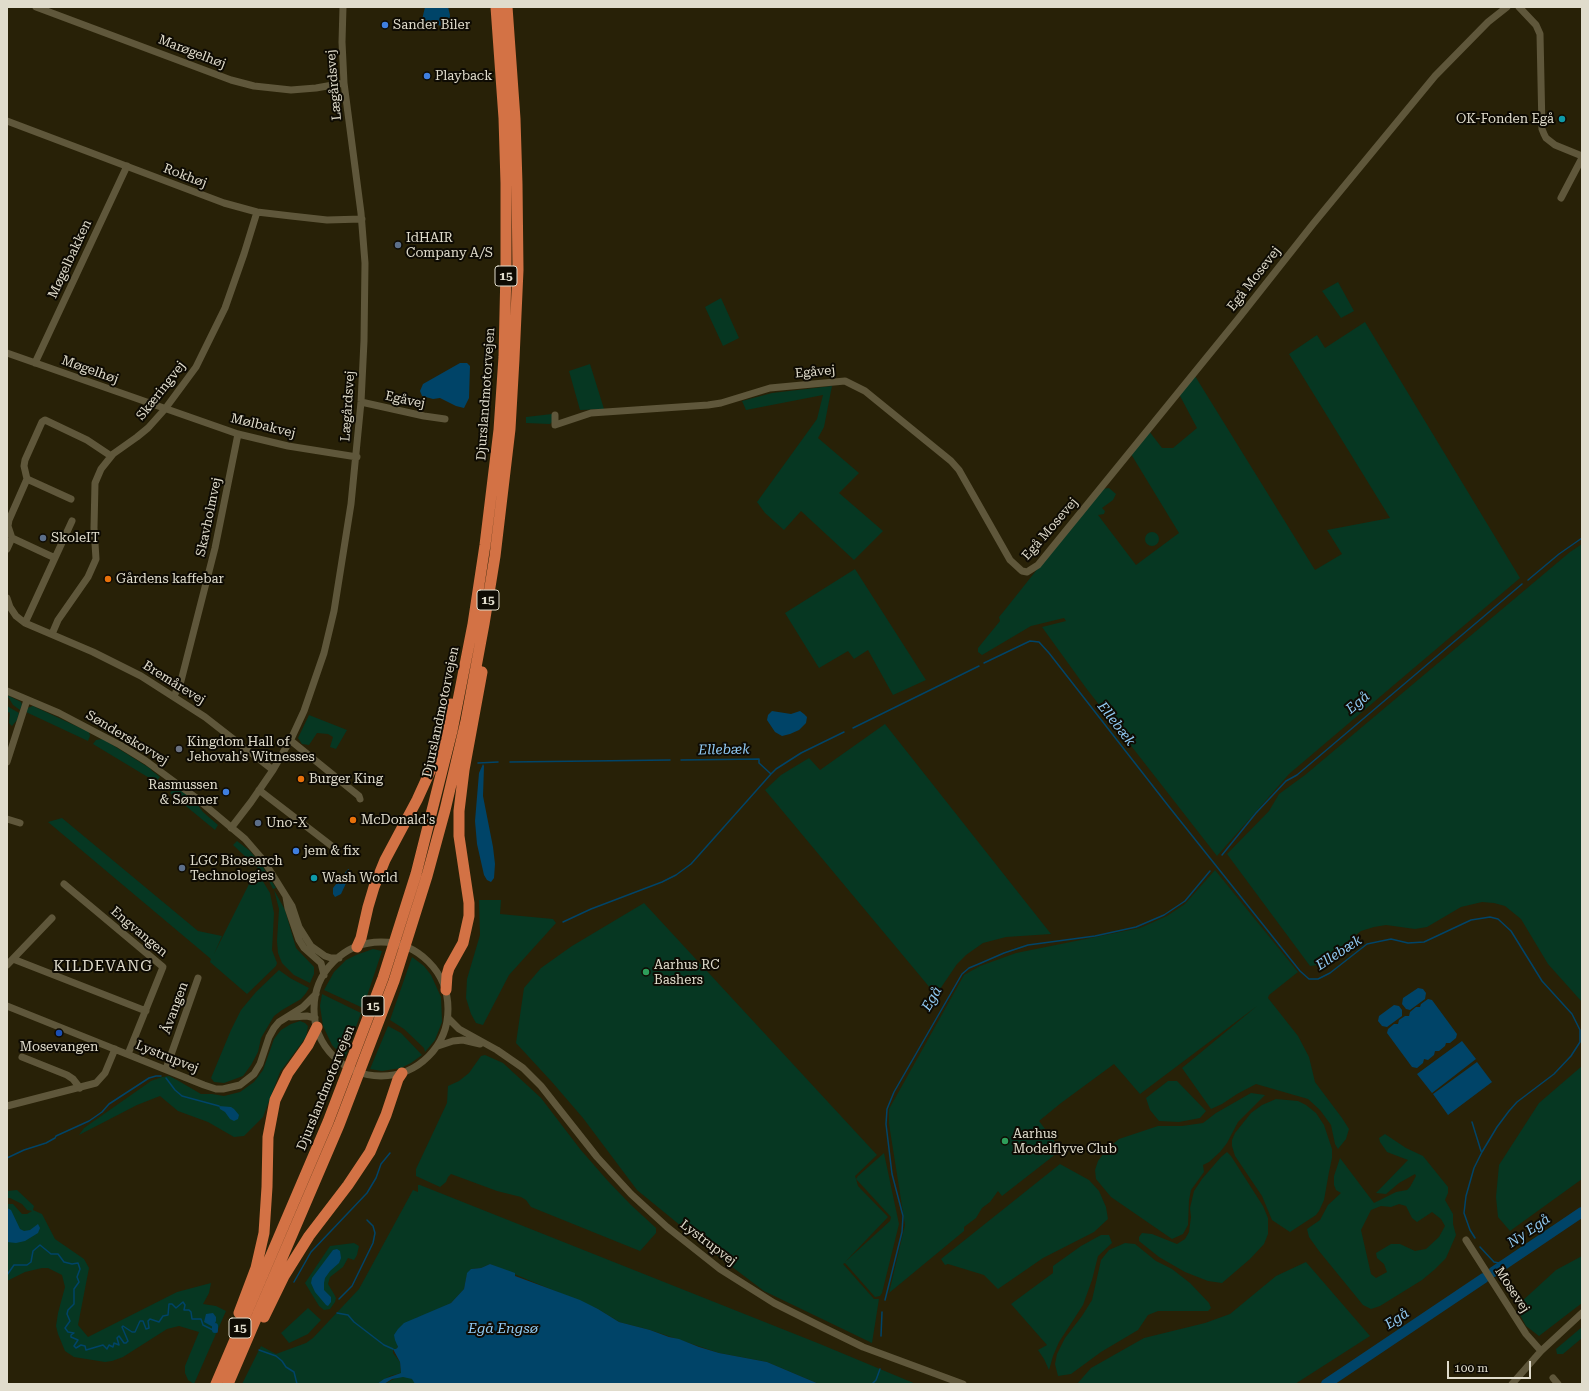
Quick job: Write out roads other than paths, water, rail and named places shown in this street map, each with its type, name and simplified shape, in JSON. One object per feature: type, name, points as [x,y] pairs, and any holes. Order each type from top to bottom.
[{"type":"highway","name":"Djurslandmotorvejen","points":[[216,1384],[328,1122],[383,978],[416,874],[452,731],[473,624],[485,545],[499,430],[504,358],[506,269],[504,125],[496,7]]},
{"type":"highway","name":"Djurslandmotorvejen","points":[[228,1384],[339,1125],[394,980],[427,876],[458,755],[484,624],[495,556],[510,429],[518,255],[515,119],[507,7]]},
{"type":"highway","points":[[446,990],[446,975],[463,943],[469,916],[469,903],[459,836],[459,811],[464,770],[483,670],[499,563],[510,429]]},
{"type":"highway","points":[[357,947],[361,938],[372,894],[385,860],[420,794],[432,766],[444,730],[485,545]]},
{"type":"highway","points":[[210,1384],[250,1285],[260,1252],[266,1214],[268,1137],[276,1100],[288,1073],[308,1045],[316,1022]]},
{"type":"highway","points":[[232,1384],[284,1276],[309,1236],[348,1185],[370,1152],[386,1115],[398,1079],[402,1073]]},
{"type":"street","name":"Marøgelhøj","points":[[36,7],[231,80],[254,86],[291,90],[344,83]]},
{"type":"street","name":"Lægårdsvej","points":[[231,828],[273,770],[304,711],[324,653],[334,611],[346,541],[357,456],[361,402],[364,333],[364,263],[362,219],[344,83],[342,42],[343,7]]},
{"type":"street","name":"Egå Mosevej","points":[[1027,572],[1038,565],[1043,559],[1238,319],[1313,224],[1435,76],[1488,22],[1507,7]]},
{"type":"street","points":[[1518,7],[1536,25],[1540,34],[1542,129],[1544,134],[1546,138],[1555,145],[1582,157],[1562,198]]},
{"type":"street","name":"Rokhøj","points":[[7,121],[224,203],[257,212],[327,220],[362,219]]},
{"type":"street","name":"Møgelbakken","points":[[36,363],[126,166]]},
{"type":"street","name":"Skæringvej","points":[[52,634],[64,610],[88,577],[96,559],[94,528],[95,483],[101,469],[111,456],[137,437],[165,409],[196,367],[218,324],[233,288],[257,212]]},
{"type":"street","name":"Møgelhøj","points":[[7,352],[165,409]]},
{"type":"street","name":"Egåvej","points":[[555,416],[555,424],[591,413],[708,405],[721,403],[770,388],[845,381],[865,391],[951,461],[959,470],[1010,560],[1022,571],[1027,572]]},
{"type":"street","name":"Egåvej","points":[[361,402],[424,416],[445,419]]},
{"type":"street","name":"Mølbakvej","points":[[165,409],[238,434],[288,446],[357,456]]},
{"type":"street","points":[[7,549],[12,538],[8,526],[9,520],[27,479],[24,466],[25,460],[42,422],[45,420],[87,440],[111,456]]},
{"type":"street","name":"Skavholmvej","points":[[174,696],[181,681],[215,548],[238,434]]},
{"type":"street","points":[[27,479],[71,499]]},
{"type":"street","points":[[7,598],[10,607],[16,616],[25,623],[72,521]]},
{"type":"street","points":[[12,538],[55,558]]},
{"type":"street","name":"Bremårevej","points":[[25,623],[135,673],[174,696],[209,720],[273,770]]},
{"type":"street","name":"Sønderskovvej","points":[[7,691],[59,713],[96,732],[132,753],[175,782],[244,839],[264,861],[286,895],[292,906],[299,927],[311,946],[325,956],[339,958]]},
{"type":"street","points":[[7,762],[27,700]]},
{"type":"street","points":[[290,740],[359,796],[360,799]]},
{"type":"street","points":[[259,790],[338,850]]},
{"type":"street","points":[[7,819],[20,823]]},
{"type":"street","name":"Engvangen","points":[[64,884],[163,967],[128,1054]]},
{"type":"street","name":"Sønderskovvej","points":[[286,895],[288,908],[297,935],[304,948],[321,964],[324,975]]},
{"type":"street","points":[[7,965],[52,918]]},
{"type":"street","points":[[372,943],[396,945],[410,950],[424,958],[437,972],[446,990],[449,1008],[448,1018],[446,1028],[438,1046],[422,1063],[402,1073],[382,1076],[358,1072],[344,1064],[332,1054],[322,1041],[316,1022],[316,994],[324,975],[339,958],[357,947],[372,943]]},
{"type":"street","points":[[13,959],[146,1011]]},
{"type":"street","name":"Åvangen","points":[[166,1069],[198,978]]},
{"type":"street","name":"Lystrupvej","points":[[7,1006],[216,1089],[231,1088],[240,1085],[254,1074],[260,1064],[268,1037],[274,1028],[286,1017],[303,1007],[316,994]]},
{"type":"street","points":[[286,1017],[299,1015],[316,1022]]},
{"type":"street","name":"Lystrupvej","points":[[448,1018],[459,1029],[509,1058],[523,1068],[541,1086],[596,1157],[631,1194],[667,1227],[720,1269],[774,1303],[824,1328],[867,1348],[963,1384]]},
{"type":"street","name":"Lystrupvej","points":[[438,1046],[453,1041],[462,1040],[492,1048]]},
{"type":"street","points":[[7,1106],[96,1083],[102,1078],[115,1049]]},
{"type":"street","points":[[22,1057],[67,1075],[73,1079],[80,1088]]},
{"type":"street","name":"Mosevej","points":[[1466,1240],[1526,1334],[1541,1351]]},
{"type":"street","points":[[1512,1384],[1541,1351],[1582,1313]]},
{"type":"water","points":[[425,7],[448,7],[450,15],[449,24],[446,27],[422,20]]},
{"type":"water","points":[[460,363],[467,363],[470,366],[469,398],[464,408],[456,406],[440,398],[433,399],[422,396],[420,391],[423,384]]},
{"type":"water","points":[[772,711],[791,714],[800,711],[807,717],[806,723],[799,730],[782,736],[775,732],[767,720],[768,715]]},
{"type":"water","points":[[483,764],[483,796],[495,864],[494,878],[491,882],[487,880],[484,875],[477,844],[475,821],[479,773]]},
{"type":"water","points":[[349,869],[348,879],[341,894],[335,897],[333,894],[333,888]]},
{"type":"water","points":[[1418,988],[1423,989],[1426,993],[1425,999],[1410,1010],[1406,1009],[1402,1004],[1403,998]]},
{"type":"water","points":[[1428,999],[1432,1000],[1457,1034],[1456,1038],[1450,1043],[1446,1043],[1445,1046],[1439,1051],[1435,1051],[1434,1055],[1428,1060],[1424,1059],[1423,1063],[1417,1068],[1412,1067],[1387,1033],[1388,1029],[1394,1024],[1398,1024],[1399,1020],[1405,1016],[1409,1016],[1410,1012],[1416,1007],[1420,1007],[1421,1004]]},
{"type":"water","points":[[1394,1005],[1399,1006],[1402,1010],[1402,1016],[1387,1027],[1382,1026],[1378,1021],[1379,1016]]},
{"type":"water","points":[[1462,1041],[1476,1059],[1432,1093],[1417,1074]]},
{"type":"water","points":[[1477,1062],[1492,1082],[1448,1115],[1433,1094]]},
{"type":"water","points":[[219,1106],[231,1107],[234,1109],[239,1115],[238,1119],[234,1121],[230,1119]]},
{"type":"water","points":[[7,1208],[11,1210],[20,1229],[24,1231],[30,1230],[38,1224],[40,1228],[38,1233],[25,1241],[16,1243],[7,1242]]},
{"type":"water","points":[[337,1249],[340,1251],[341,1258],[339,1263],[325,1278],[324,1283],[324,1290],[331,1297],[331,1302],[328,1306],[315,1292],[311,1283],[312,1278],[333,1250]]},
{"type":"water","name":"Egå Engsø","points":[[490,1264],[515,1273],[515,1276],[580,1300],[619,1322],[650,1330],[719,1353],[767,1362],[819,1384],[415,1384],[412,1379],[403,1377],[392,1379],[384,1384],[377,1384],[384,1379],[401,1373],[400,1362],[393,1349],[398,1347],[394,1335],[398,1329],[404,1323],[451,1303],[464,1289],[467,1273],[471,1269],[481,1268]]},
{"type":"water","points":[[213,1313],[216,1317],[216,1321],[213,1327],[204,1322],[206,1314]]},
{"type":"waterway","name":"Egå","points":[[1528,580],[1559,554],[1582,538]]},
{"type":"waterway","name":"Egå","points":[[1222,855],[1256,813],[1286,781],[1297,775],[1522,584]]},
{"type":"waterway","name":"Ellebæk","points":[[984,663],[1030,641],[1039,642],[1300,971],[1309,979],[1318,979],[1330,973],[1367,944],[1391,939],[1408,943],[1424,942],[1471,920],[1490,917],[1498,919],[1511,931],[1542,981],[1572,1014],[1580,1030],[1580,1042],[1571,1056],[1554,1074],[1517,1102],[1497,1127],[1482,1152],[1474,1168],[1466,1196],[1464,1213],[1470,1230],[1475,1238]]},
{"type":"waterway","name":"Ellebæk","points":[[853,728],[979,666]]},
{"type":"waterway","name":"Ellebæk","points":[[681,760],[759,759],[759,763],[771,774],[776,769],[801,753],[844,732]]},
{"type":"waterway","name":"Ellebæk","points":[[510,762],[670,760]]},
{"type":"waterway","points":[[478,763],[498,762]]},
{"type":"waterway","points":[[563,922],[591,909],[662,882],[676,875],[691,864],[771,774]]},
{"type":"waterway","name":"Egå","points":[[885,1300],[902,1232],[903,1216],[892,1174],[886,1124],[887,1109],[894,1092],[962,974],[969,968],[1004,953],[1028,945],[1095,936],[1136,927],[1164,915],[1185,901],[1210,871]]},
{"type":"waterway","points":[[7,1158],[24,1150],[46,1143],[56,1136],[89,1121],[102,1112],[109,1104],[149,1078],[161,1076]]},
{"type":"waterway","points":[[166,1078],[175,1090],[182,1096],[219,1106]]},
{"type":"waterway","points":[[1472,1122],[1481,1151]]},
{"type":"waterway","points":[[294,1282],[311,1252],[367,1193],[376,1178],[381,1164],[390,1153]]},
{"type":"waterway","name":"Ny Egå","points":[[1493,1272],[1582,1212]]},
{"type":"waterway","points":[[339,1299],[352,1286],[373,1243],[375,1233],[373,1226],[367,1220]]},
{"type":"waterway","points":[[7,1275],[14,1265],[27,1265],[31,1262],[33,1251],[40,1245],[51,1254],[58,1254],[64,1262],[72,1264],[78,1263],[80,1269],[77,1277],[79,1282],[74,1289],[74,1304],[68,1310],[67,1314],[70,1321],[65,1328],[68,1332],[74,1333],[71,1337],[78,1340],[74,1346],[76,1348],[81,1345],[85,1346],[86,1350],[103,1345],[107,1349],[109,1345],[113,1347],[114,1343],[119,1345],[117,1338],[119,1336],[124,1343],[126,1343],[128,1341],[122,1327],[123,1326],[132,1332],[135,1332],[140,1321],[143,1321],[146,1329],[149,1328],[148,1321],[150,1319],[159,1322],[163,1316],[168,1315],[169,1304],[172,1304],[176,1308],[183,1302],[185,1305],[184,1310],[189,1310],[191,1312],[192,1319],[201,1319],[203,1325],[217,1332]]},
{"type":"waterway","points":[[1480,1247],[1494,1262],[1504,1264]]},
{"type":"waterway","name":"Egå","points":[[1326,1384],[1484,1278]]},
{"type":"waterway","points":[[881,1336],[882,1312]]},
{"type":"waterway","points":[[337,1313],[348,1315],[354,1322],[384,1345],[393,1349]]},
{"type":"waterway","points":[[259,1350],[276,1356],[282,1361],[286,1367],[294,1372],[297,1384]]},
{"type":"waterway","name":"Egå","points":[[872,1384],[876,1380],[880,1369]]},
{"type":"place","name":"Sander Biler","points":[[385,25]]},
{"type":"place","name":"Playback","points":[[427,76]]},
{"type":"place","name":"OK-Fonden Egå","points":[[1562,119]]},
{"type":"place","name":"IdHAIR Company A/S","points":[[398,245]]},
{"type":"place","name":"SkoleIT","points":[[43,538]]},
{"type":"place","name":"Gårdens kaffebar","points":[[108,579]]},
{"type":"place","name":"Kingdom Hall of Jehovah's Witnesses","points":[[179,749]]},
{"type":"place","name":"Burger King","points":[[301,779]]},
{"type":"place","name":"Rasmussen & Sønner","points":[[226,792]]},
{"type":"place","name":"McDonald's","points":[[353,820]]},
{"type":"place","name":"Uno-X","points":[[258,823]]},
{"type":"place","name":"jem & fix","points":[[296,851]]},
{"type":"place","name":"LGC Biosearch Technologies","points":[[182,868]]},
{"type":"place","name":"Wash World","points":[[314,878]]},
{"type":"place","name":"Aarhus RC Bashers","points":[[646,972]]},
{"type":"place","name":"Mosevangen","points":[[59,1033]]},
{"type":"place","name":"Aarhus Modelflyve Club","points":[[1005,1141]]},
{"type":"district","name":"KILDEVANG","points":[[103,967]]}]
